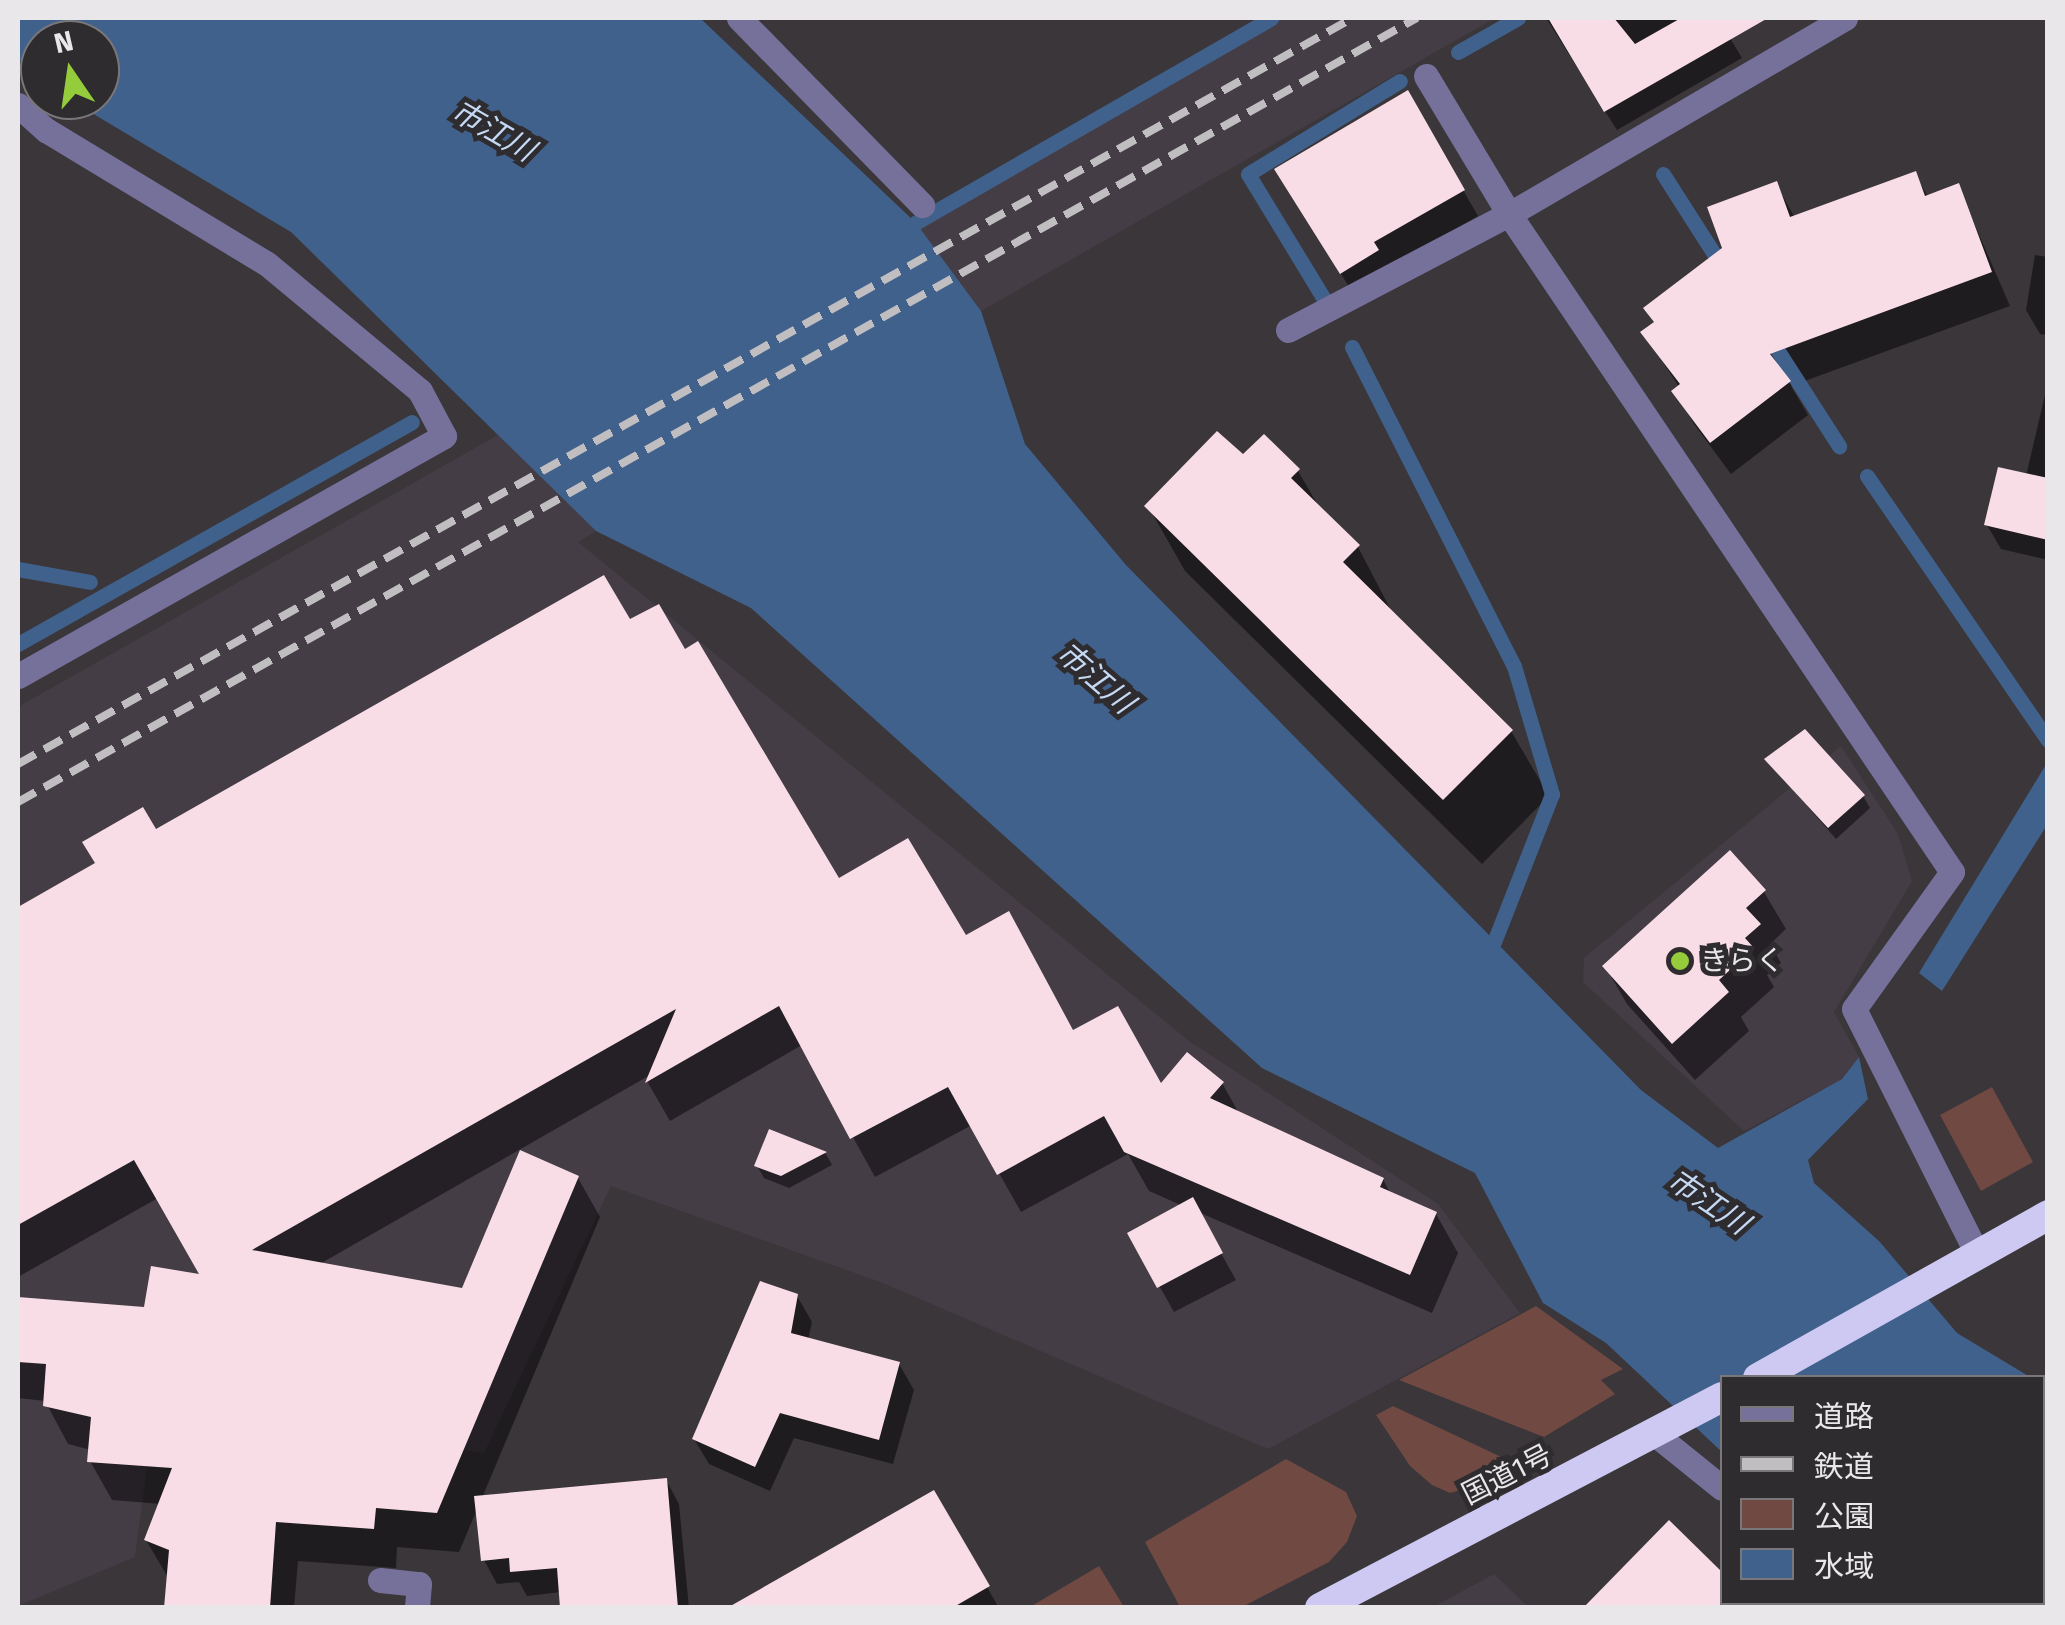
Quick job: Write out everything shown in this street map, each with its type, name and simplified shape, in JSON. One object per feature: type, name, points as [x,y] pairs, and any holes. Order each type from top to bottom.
[{"type":"highway","points":[[1763,1375],[2048,1215]]},
{"type":"highway","name":"国道1号","points":[[1320,1608],[1720,1398]]},
{"type":"street","points":[[739,18],[922,205]]},
{"type":"street","points":[[1288,330],[1509,214],[1845,18]]},
{"type":"street","points":[[1426,76],[1509,214],[1952,872],[1854,1009],[1977,1254]]},
{"type":"street","points":[[18,105],[46,130],[266,263],[420,390],[444,436],[18,676]]},
{"type":"street","points":[[1655,1434],[1720,1486]]},
{"type":"street","points":[[380,1580],[419,1584],[417,1608]]},
{"type":"shaded area","points":[[1276,18],[1495,18],[981,311],[916,223]]},
{"type":"shaded area","points":[[498,435],[596,531],[578,542],[1189,1041],[1438,1204],[1520,1313],[1268,1449],[883,1283],[611,1186],[484,1453],[156,1398],[135,1557],[18,1606],[18,707]]},
{"type":"shaded area","points":[[1841,746],[1898,834],[1912,881],[1834,1012],[1859,1057],[1842,1079],[1744,1131],[1583,982],[1584,958]]},
{"type":"shaded area","points":[[1494,1574],[1528,1607],[1433,1607]]},
{"type":"green space","points":[[1992,1087],[2033,1162],[1981,1191],[1940,1115]]},
{"type":"green space","points":[[1536,1306],[1623,1369],[1601,1380],[1615,1394],[1544,1437],[1399,1380]]},
{"type":"green space","points":[[1393,1406],[1514,1463],[1471,1487],[1450,1493],[1432,1485],[1410,1466],[1376,1415]]},
{"type":"green space","points":[[1286,1459],[1346,1492],[1357,1516],[1347,1542],[1329,1562],[1242,1607],[1180,1607],[1145,1542]]},
{"type":"green space","points":[[1099,1566],[1124,1607],[1030,1607]]},
{"type":"water","name":"市江川","points":[[18,18],[700,18],[916,223],[981,311],[1025,444],[1126,565],[1641,1090],[1718,1148],[1842,1079],[1859,1057],[1868,1099],[1808,1160],[1814,1183],[1879,1241],[1957,1333],[2027,1375],[1720,1375],[1720,1450],[1606,1343],[1543,1303],[1475,1173],[1262,1068],[751,608],[596,531],[291,232],[103,120],[120,120],[120,20],[20,20],[20,61]]},
{"type":"water","points":[[2047,763],[2047,825],[1942,991],[1919,973]]},
{"type":"water","points":[[2045,1496],[2047,1607],[1928,1605],[2045,1605]]},
{"type":"building","points":[[1548,18],[1614,18],[1635,44],[1681,18],[1768,18],[1604,112]]},
{"type":"building","points":[[1408,90],[1465,190],[1374,242],[1379,250],[1340,274],[1274,169]]},
{"type":"building","points":[[1916,171],[1925,196],[1959,183],[1992,272],[1770,354],[1791,381],[1710,443],[1671,391],[1680,384],[1640,332],[1654,322],[1643,308],[1722,248],[1707,207],[1777,181],[1790,217]]},
{"type":"building","points":[[1217,431],[1243,454],[1264,434],[1300,469],[1291,478],[1360,545],[1343,562],[1513,730],[1443,800],[1144,506]]},
{"type":"building","points":[[1998,467],[2048,478],[2048,540],[1984,525]]},
{"type":"building","points":[[604,575],[630,619],[659,604],[685,649],[698,641],[839,878],[908,838],[966,935],[1009,911],[1073,1030],[1118,1006],[1161,1083],[1187,1052],[1224,1082],[1210,1098],[1384,1178],[1380,1187],[1437,1212],[1410,1275],[1124,1152],[1104,1116],[997,1175],[948,1087],[850,1139],[779,1006],[645,1083],[676,1009],[252,1250],[462,1288],[520,1150],[579,1176],[437,1513],[376,1508],[374,1529],[276,1522],[270,1608],[164,1608],[169,1550],[144,1540],[172,1468],[87,1462],[91,1417],[43,1406],[46,1364],[18,1362],[18,1297],[144,1307],[151,1266],[199,1274],[134,1160],[18,1225],[18,907],[95,863],[82,842],[143,807],[156,829]]},
{"type":"building","points":[[1805,729],[1865,795],[1828,828],[1764,759]]},
{"type":"building","points":[[1730,850],[1766,890],[1746,908],[1761,924],[1745,938],[1754,948],[1719,980],[1729,992],[1672,1044],[1602,966]]},
{"type":"building","points":[[769,1129],[827,1152],[781,1176],[754,1166]]},
{"type":"building","points":[[1193,1197],[1223,1253],[1157,1288],[1127,1233]]},
{"type":"building","points":[[760,1281],[798,1294],[791,1333],[900,1362],[879,1440],[780,1413],[755,1467],[692,1439]]},
{"type":"building","points":[[667,1478],[678,1608],[560,1608],[557,1568],[510,1572],[509,1558],[481,1561],[474,1496]]},
{"type":"building","points":[[934,1490],[990,1586],[952,1608],[727,1608]]},
{"type":"building","points":[[1669,1520],[1720,1570],[1722,1608],[1583,1608]]},
{"type":"waterway","points":[[915,223],[1271,18]]},
{"type":"waterway","points":[[1458,52],[1518,18]]},
{"type":"waterway","points":[[1324,299],[1248,174],[1400,81]]},
{"type":"waterway","points":[[1663,174],[1723,268]]},
{"type":"waterway","points":[[1769,337],[1839,446]]},
{"type":"waterway","points":[[1352,347],[1514,666],[1552,794],[1494,942]]},
{"type":"waterway","points":[[18,644],[412,422]]},
{"type":"waterway","points":[[1867,476],[2048,740]]},
{"type":"waterway","points":[[18,569],[90,582]]},
{"type":"railway","points":[[18,764],[1353,18]]},
{"type":"railway","points":[[18,802],[1417,18]]},
{"type":"place","name":"きらく","points":[[1680,961]]}]
